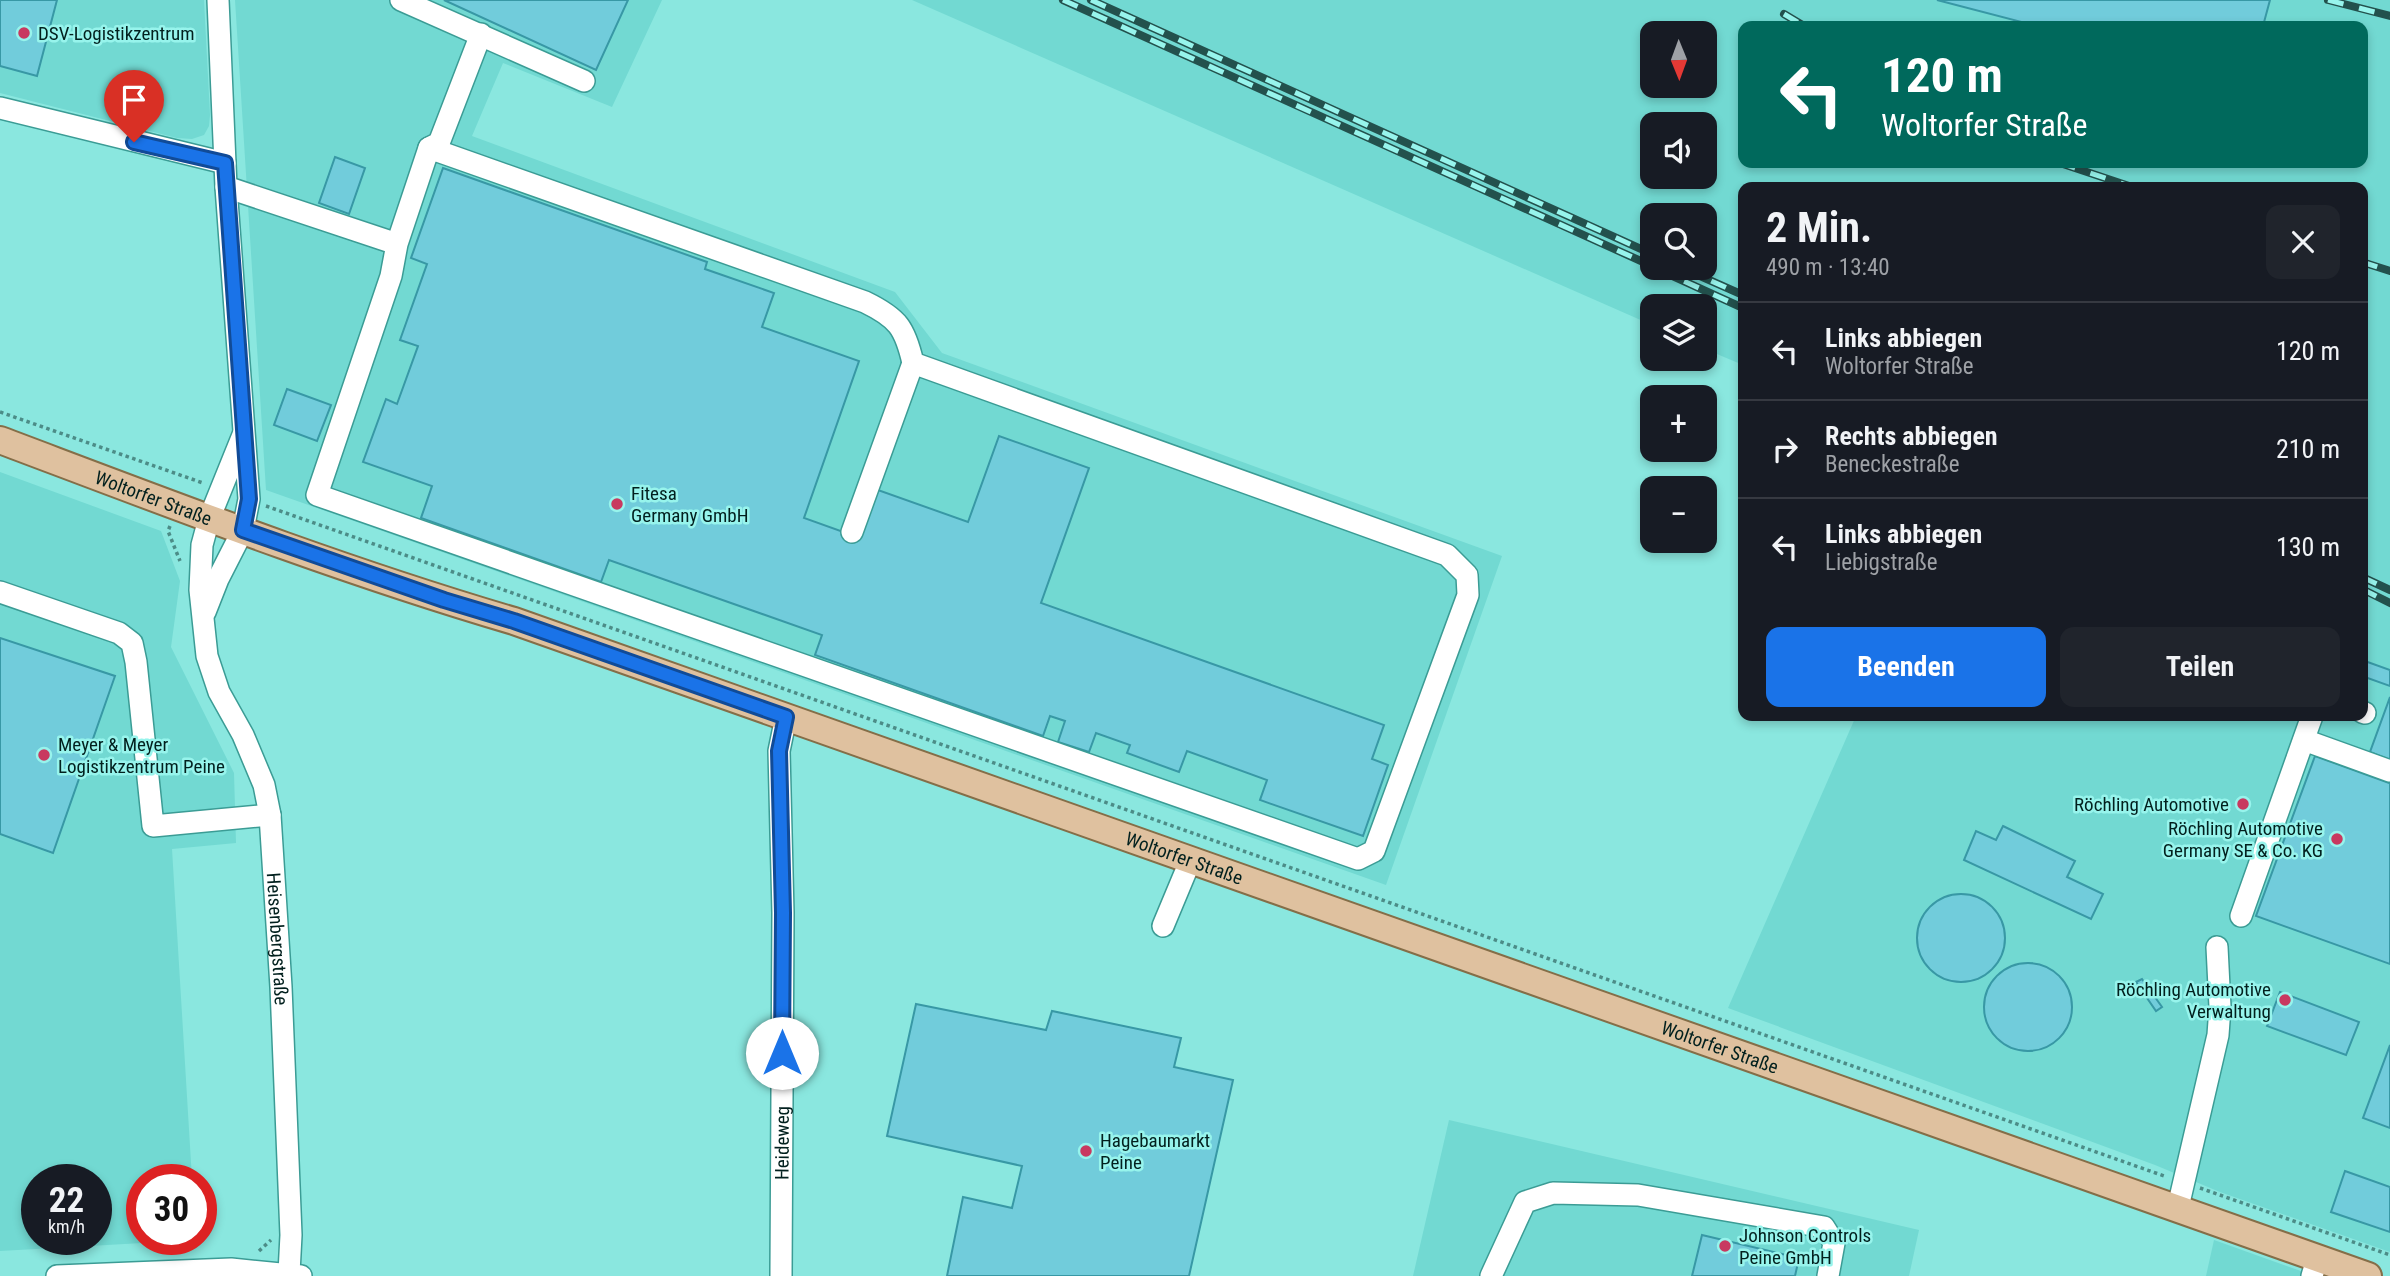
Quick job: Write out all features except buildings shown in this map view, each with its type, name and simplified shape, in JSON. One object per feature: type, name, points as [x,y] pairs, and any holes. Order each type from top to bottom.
[{"type":"main road","name":"Woltorfer Straße","points":[[0,440],[209,519],[444,600],[514,621],[1191,859],[2181,1195],[2314,1267],[2368,1276]]},
{"type":"street","name":"Heisenbergstraße","points":[[203,617],[218,579],[243,530],[249,499],[226,187],[218,0]]},
{"type":"street","points":[[401,0],[481,33],[584,81]]},
{"type":"street","points":[[481,33],[439,143],[429,148],[397,244],[391,276],[317,495],[1358,859],[1374,851],[1468,595],[1467,575],[1447,555],[913,363]]},
{"type":"street","points":[[0,108],[225,163]]},
{"type":"street","points":[[429,148],[865,302],[890,314],[907,340],[913,363],[852,532]]},
{"type":"street","points":[[226,187],[397,244]]},
{"type":"street","name":"Heisenbergstraße","points":[[243,435],[209,519],[202,545],[200,590],[207,656],[219,692],[243,736],[264,785],[270,815],[295,1275]]},
{"type":"street","points":[[0,592],[119,633],[132,643],[153,826],[270,815]]},
{"type":"street","name":"Heideweg","points":[[781,1276],[783,913],[779,751],[786,717]]},
{"type":"street","points":[[2241,916],[2310,721]]},
{"type":"street","points":[[2304,740],[2390,771]]},
{"type":"street","points":[[1163,926],[1191,859]]},
{"type":"street","points":[[2181,1195],[2218,1035],[2220,1007],[2217,947]]},
{"type":"street","points":[[1491,1276],[1525,1202],[1553,1193],[1637,1195],[1824,1227],[1833,1243],[1828,1276]]},
{"type":"street","points":[[57,1276],[231,1273],[295,1275]]},
{"type":"path","points":[[0,412],[222,490]]},
{"type":"path","points":[[249,499],[2181,1195],[2390,1255]]},
{"type":"path","points":[[176,506],[168,531],[183,568]]},
{"type":"path","points":[[231,1273],[240,1258],[255,1254],[268,1245],[273,1237]]},
{"type":"shaded area","points":[[0,0],[204,0],[210,115],[209,126],[204,135],[192,139],[177,138],[0,93]]},
{"type":"shaded area","points":[[235,0],[662,0],[612,107],[503,63],[472,136],[895,292],[942,353],[1502,556],[1386,885],[266,490]]},
{"type":"shaded area","points":[[912,0],[2390,0],[2390,1252],[2220,1192],[2155,1165],[1728,1008],[1854,721],[2368,721],[2368,182],[1738,182],[1738,363],[1717,354],[1717,294],[1640,294],[1640,320]]},
{"type":"shaded area","points":[[0,472],[161,531],[180,581],[171,647],[234,773],[236,843],[172,849],[191,1164],[126,1164],[126,1244],[112,1245],[112,1164],[21,1164],[21,1250],[0,1251]]},
{"type":"shaded area","points":[[1449,1120],[1919,1230],[1909,1276],[1413,1276]]},
{"type":"shaded area","points":[[2214,1240],[2315,1276],[2206,1276]]},
{"type":"railway","points":[[1063,0],[1640,261]]},
{"type":"railway","points":[[1091,0],[1640,249]]},
{"type":"railway","points":[[2328,0],[2390,16]]},
{"type":"railway","points":[[1784,14],[1796,21]]},
{"type":"railway","points":[[2075,168],[2117,182]]},
{"type":"railway","points":[[2368,264],[2390,271]]},
{"type":"railway","points":[[1681,280],[1738,306]]},
{"type":"railway","points":[[1709,280],[1738,293]]},
{"type":"railway","points":[[2368,580],[2390,590]]},
{"type":"railway","points":[[2368,592],[2390,603]]},
{"type":"place","name":"DSV-Logistikzentrum","points":[[24,33]]},
{"type":"place","name":"Fitesa Germany GmbH","points":[[617,504]]},
{"type":"place","name":"Meyer & Meyer Logistikzentrum Peine","points":[[44,755]]},
{"type":"place","name":"Röchling Automotive","points":[[2243,804]]},
{"type":"place","name":"Röchling Automotive Germany SE & Co. KG","points":[[2337,839]]},
{"type":"place","name":"Röchling Automotive Verwaltung","points":[[2285,1000]]},
{"type":"place","name":"Hagebaumarkt Peine","points":[[1086,1151]]},
{"type":"place","name":"Johnson Controls Peine GmbH","points":[[1725,1246]]},
{"type":"route","points":[[134,142],[225,163],[249,499],[243,530],[444,600],[514,621],[786,717],[779,751],[783,913],[782,1053]]}]
